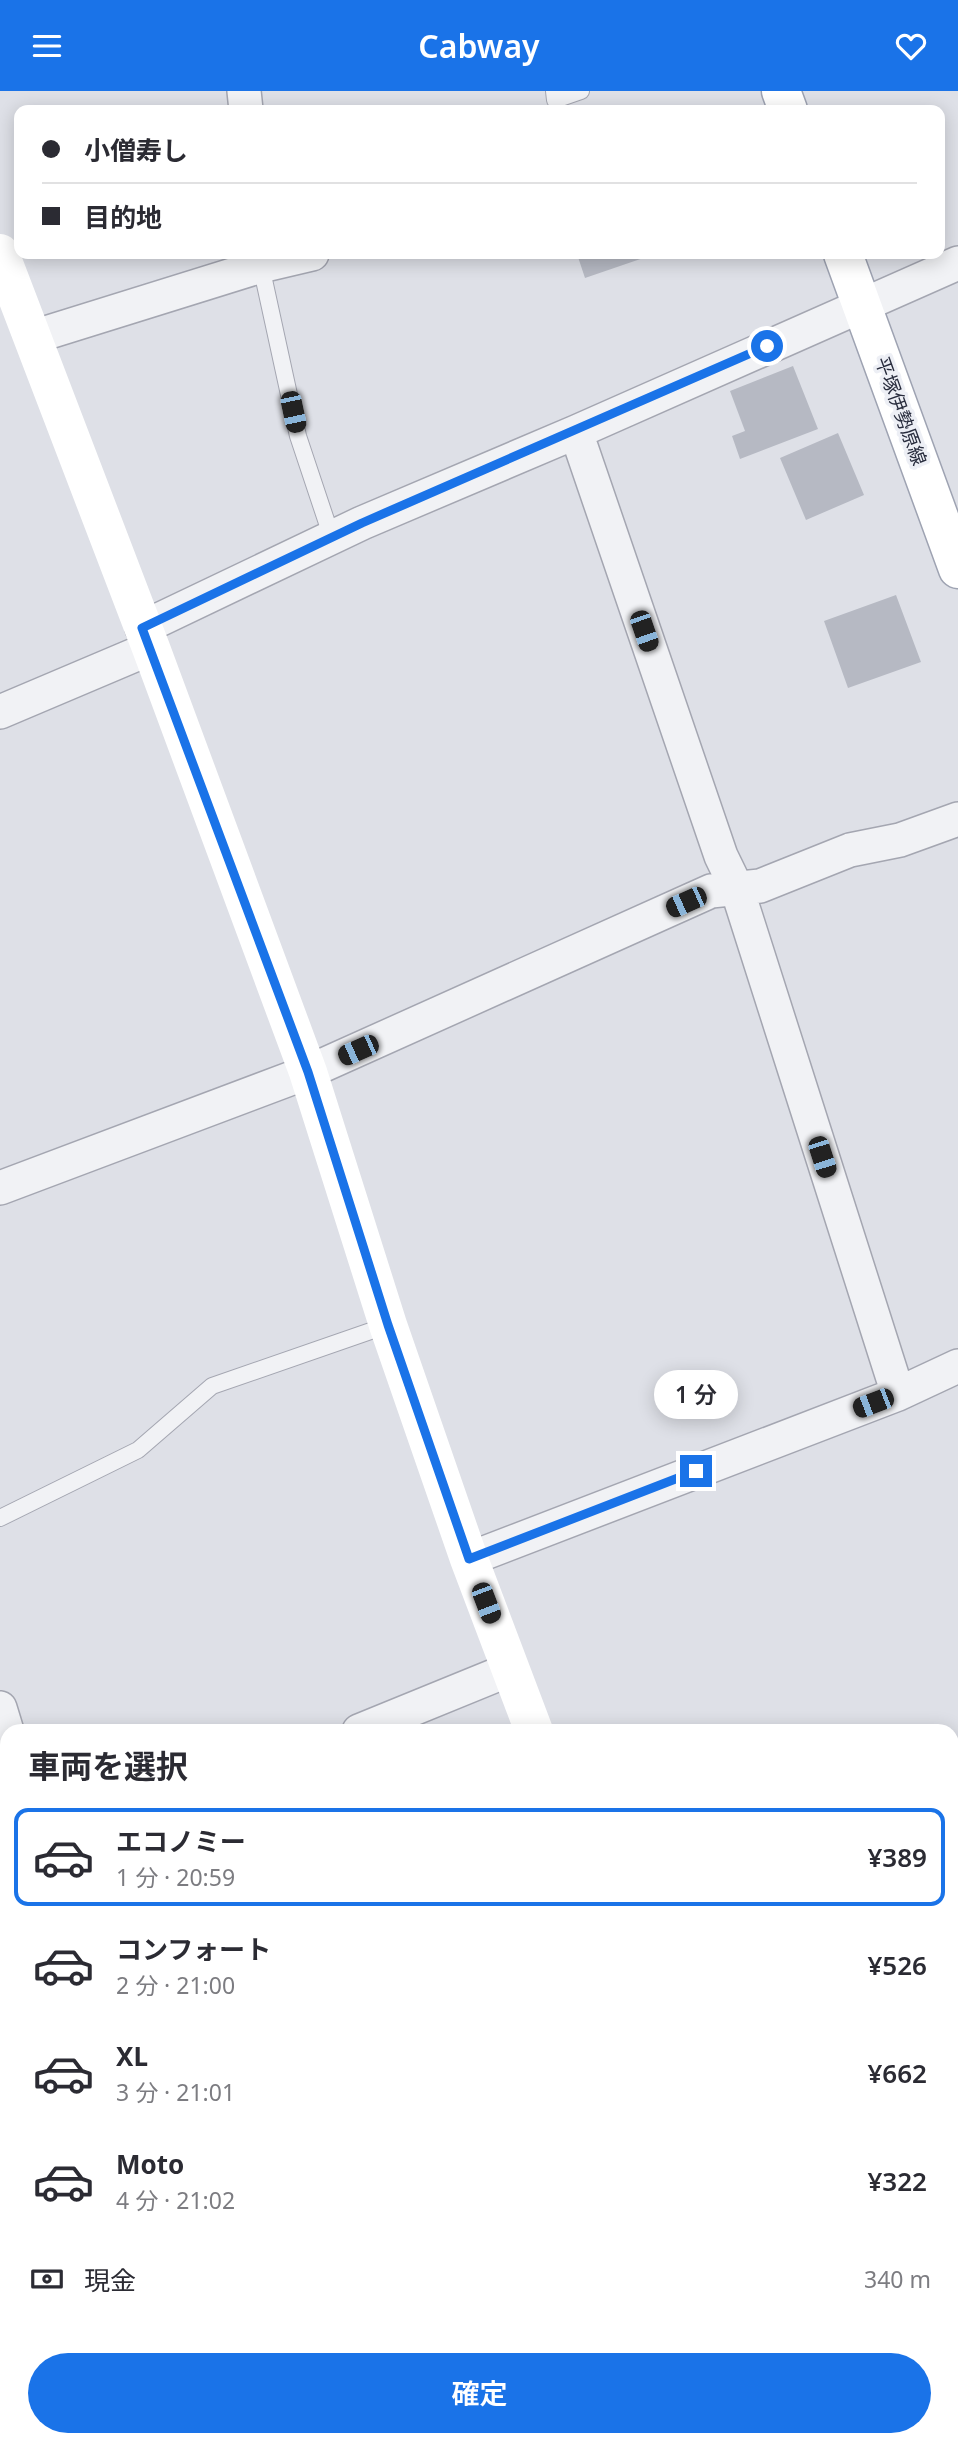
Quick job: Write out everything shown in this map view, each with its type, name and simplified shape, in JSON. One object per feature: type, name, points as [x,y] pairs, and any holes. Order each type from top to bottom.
[{"type":"street","points":[[0,253],[308,1072],[388,1325],[469,1559],[531,1724]]},
{"type":"street","name":"平塚伊勢原線","points":[[845,259],[958,569]]},
{"type":"street","points":[[33,337],[261,260]]},
{"type":"street","points":[[0,712],[146,638],[332,538],[958,263]]},
{"type":"street","points":[[576,432],[721,856],[737,889],[898,1394]]},
{"type":"street","points":[[0,1188],[308,1072],[711,891],[760,886],[849,850],[900,840],[958,819]]},
{"type":"street","points":[[469,1559],[898,1394],[958,1366]]},
{"type":"street","points":[[376,1724],[511,1669]]},
{"type":"lane","points":[[554,91],[555,100],[581,91]]},
{"type":"lane","points":[[261,260],[298,436],[332,538]]},
{"type":"lane","points":[[0,1518],[138,1450],[212,1386],[388,1325]]},
{"type":"building","points":[[579,259],[640,259],[585,278]]},
{"type":"building","points":[[793,366],[818,429],[740,459],[732,436],[745,431],[730,391]]},
{"type":"building","points":[[838,433],[864,495],[806,520],[780,458]]},
{"type":"building","points":[[896,595],[921,662],[848,688],[824,621]]},
{"type":"route","points":[[696,1471],[469,1559],[388,1325],[308,1072],[142,628],[362,523],[576,432],[767,346]]}]
